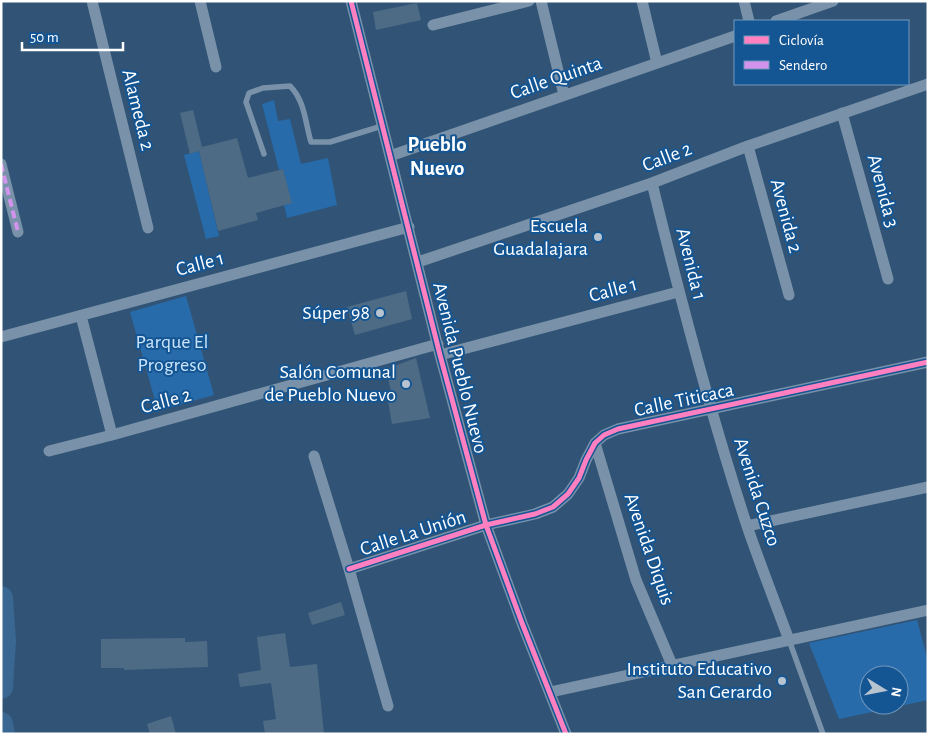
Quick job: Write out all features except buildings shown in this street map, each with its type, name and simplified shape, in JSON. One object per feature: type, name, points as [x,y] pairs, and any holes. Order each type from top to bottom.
[{"type":"street","name":"Alameda 2","points":[[92,1],[148,228]]},
{"type":"street","points":[[200,1],[216,67]]},
{"type":"street","name":"Avenida Pueblo Nuevo","points":[[351,1],[439,349],[486,525],[566,734]]},
{"type":"street","points":[[433,25],[529,1]]},
{"type":"street","points":[[541,1],[564,95]]},
{"type":"street","points":[[642,1],[657,63]]},
{"type":"street","points":[[744,1],[749,20]]},
{"type":"street","points":[[779,20],[833,1]]},
{"type":"street","name":"Calle Quinta","points":[[390,156],[734,36]]},
{"type":"street","name":"Calle 2","points":[[418,262],[652,183],[748,146],[928,84]]},
{"type":"street","name":"Avenida 3","points":[[842,113],[888,279]]},
{"type":"street","name":"Avenida 2","points":[[748,146],[789,295]]},
{"type":"street","points":[[1,164],[5,198],[18,232]]},
{"type":"street","name":"Avenida 1","points":[[652,183],[678,292],[696,353]]},
{"type":"street","name":"Calle 1","points":[[1,336],[408,227]]},
{"type":"street","name":"Calle 1","points":[[439,349],[678,292]]},
{"type":"street","points":[[81,316],[112,435]]},
{"type":"street","name":"Calle 2","points":[[48,450],[439,349]]},
{"type":"street","name":"Avenida Cuzco","points":[[696,353],[747,526],[789,640]]},
{"type":"street","name":"Calle Titicaca","points":[[595,442],[604,435],[618,430],[928,362]]},
{"type":"street","points":[[486,525],[535,514],[553,507],[568,494],[579,478],[595,442]]},
{"type":"street","name":"Avenida Diquis","points":[[595,442],[636,580],[672,665]]},
{"type":"street","points":[[314,456],[388,706]]},
{"type":"street","points":[[747,526],[928,487]]},
{"type":"street","name":"Calle La Unión","points":[[349,569],[486,525]]},
{"type":"street","points":[[550,692],[928,610]]},
{"type":"lane","points":[[264,154],[246,102],[249,93],[263,88],[290,86],[296,92],[303,106],[310,142],[330,142],[382,126]]},
{"type":"lane","points":[[789,640],[823,734]]},
{"type":"green space","points":[[274,100],[278,121],[290,119],[301,164],[328,158],[337,205],[287,218],[284,205],[291,203],[283,169],[279,170],[262,104]]},
{"type":"green space","points":[[199,151],[219,236],[206,239],[184,155]]},
{"type":"green space","name":"Parque El Progreso","points":[[186,296],[214,395],[158,411],[130,312]]},
{"type":"green space","points":[[917,620],[928,661],[928,700],[909,704],[909,665],[859,665],[859,715],[839,719],[809,643]]},
{"type":"waterway","points":[[1,598],[4,641],[1,687]]},
{"type":"waterway","points":[[1,724],[3,734]]},
{"type":"marked path","points":[[1,164],[18,232]]},
{"type":"cycle path","points":[[351,1],[440,355],[486,525],[566,734]]},
{"type":"cycle path","points":[[349,569],[486,525],[535,514],[553,507],[568,494],[579,478],[595,443],[604,435],[618,429],[928,362]]},
{"type":"place","name":"Escuela Guadalajara","points":[[598,237]]},
{"type":"place","name":"Súper 98","points":[[380,313]]},
{"type":"place","name":"Salón Comunal de Pueblo Nuevo","points":[[406,384]]},
{"type":"place","name":"Instituto Educativo San Gerardo","points":[[782,681]]},
{"type":"district","name":"Pueblo Nuevo","points":[[437,156]]}]
